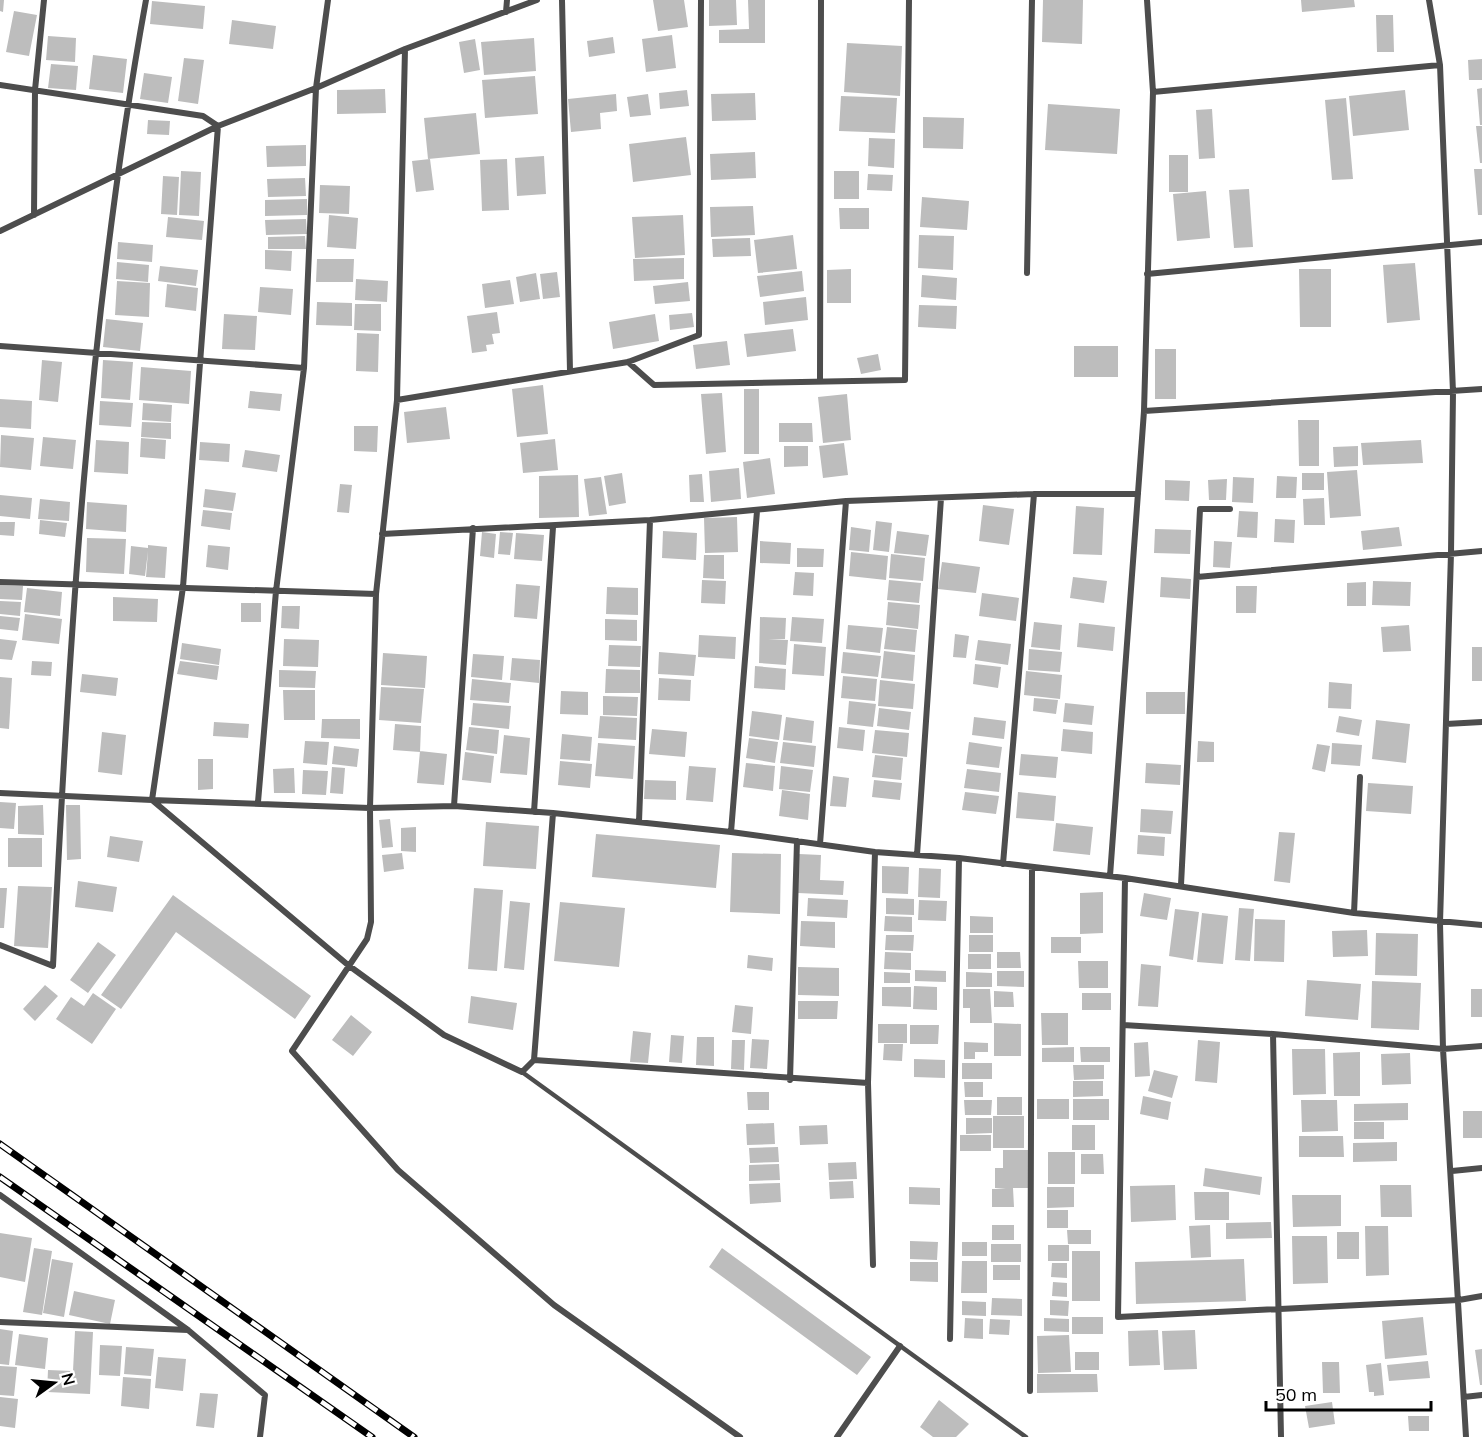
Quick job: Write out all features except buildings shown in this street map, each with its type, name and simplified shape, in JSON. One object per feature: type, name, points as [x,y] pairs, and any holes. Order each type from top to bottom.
[{"type":"street","points":[[34,215],[35,90],[44,0]]},
{"type":"street","points":[[0,945],[53,966],[75,584],[97,353],[127,104],[146,0]]},
{"type":"street","points":[[258,802],[276,591],[303,368],[316,88],[328,0]]},
{"type":"street","points":[[506,12],[507,0]]},
{"type":"street","points":[[0,238],[0,231],[218,126],[316,88],[405,49],[537,0]]},
{"type":"street","points":[[562,0],[570,371]]},
{"type":"street","points":[[397,400],[628,362],[699,335],[701,0]]},
{"type":"street","points":[[820,381],[821,0]]},
{"type":"street","points":[[628,362],[654,385],[905,380],[909,0]]},
{"type":"street","points":[[1027,273],[1032,0]]},
{"type":"street","points":[[1110,876],[1144,411],[1153,92],[1147,0]]},
{"type":"street","points":[[1429,0],[1440,66],[1449,245],[1453,392],[1451,553],[1440,923],[1443,1049],[1466,1437]]},
{"type":"street","points":[[405,49],[397,400],[376,594],[370,808],[371,922],[367,939],[292,1051],[398,1170],[519,1275],[554,1305],[740,1437]]},
{"type":"street","points":[[1153,92],[1440,66]]},
{"type":"street","points":[[0,85],[203,116],[218,126]]},
{"type":"street","points":[[152,800],[183,587],[218,126]]},
{"type":"street","points":[[1147,274],[1482,242]]},
{"type":"street","points":[[0,346],[303,368]]},
{"type":"street","points":[[1144,411],[1482,389]]},
{"type":"street","points":[[382,534],[473,528],[553,527],[757,511],[846,501],[1034,494],[1138,494]]},
{"type":"street","points":[[1003,864],[1034,494]]},
{"type":"street","points":[[917,855],[941,498]]},
{"type":"street","points":[[820,844],[846,501]]},
{"type":"street","points":[[1181,885],[1200,509],[1230,509]]},
{"type":"street","points":[[731,832],[757,511]]},
{"type":"street","points":[[639,822],[650,520]]},
{"type":"street","points":[[534,812],[553,527]]},
{"type":"street","points":[[454,806],[473,528]]},
{"type":"street","points":[[1197,578],[1482,551]]},
{"type":"street","points":[[0,582],[376,594]]},
{"type":"street","points":[[1446,724],[1482,722]]},
{"type":"street","points":[[1354,913],[1360,777]]},
{"type":"street","points":[[0,793],[370,808],[454,806],[553,813],[731,832],[875,852],[959,858],[1110,876],[1354,913],[1440,923],[1482,925]]},
{"type":"street","points":[[152,800],[348,965],[444,1035],[522,1072],[534,1060],[553,813]]},
{"type":"street","points":[[790,1080],[797,841]]},
{"type":"street","points":[[873,1265],[868,1083],[875,852]]},
{"type":"street","points":[[950,1339],[959,858]]},
{"type":"street","points":[[1030,1390],[1032,867]]},
{"type":"street","points":[[1125,878],[1118,1317],[1459,1300],[1482,1296]]},
{"type":"street","points":[[1123,1025],[1273,1034],[1443,1049],[1482,1046]]},
{"type":"street","points":[[1273,1034],[1281,1437]]},
{"type":"street","points":[[534,1060],[790,1080],[868,1083]]},
{"type":"street","points":[[1452,1172],[1482,1168]]},
{"type":"street","points":[[0,1195],[189,1330],[265,1395],[260,1437]]},
{"type":"street","points":[[0,1322],[189,1330]]},
{"type":"street","points":[[837,1437],[900,1346]]},
{"type":"street","points":[[1464,1397],[1482,1395]]},
{"type":"lane","points":[[522,1072],[1026,1437]]},
{"type":"railway","points":[[0,1144],[414,1437]]},
{"type":"railway","points":[[0,1177],[372,1437]]}]
